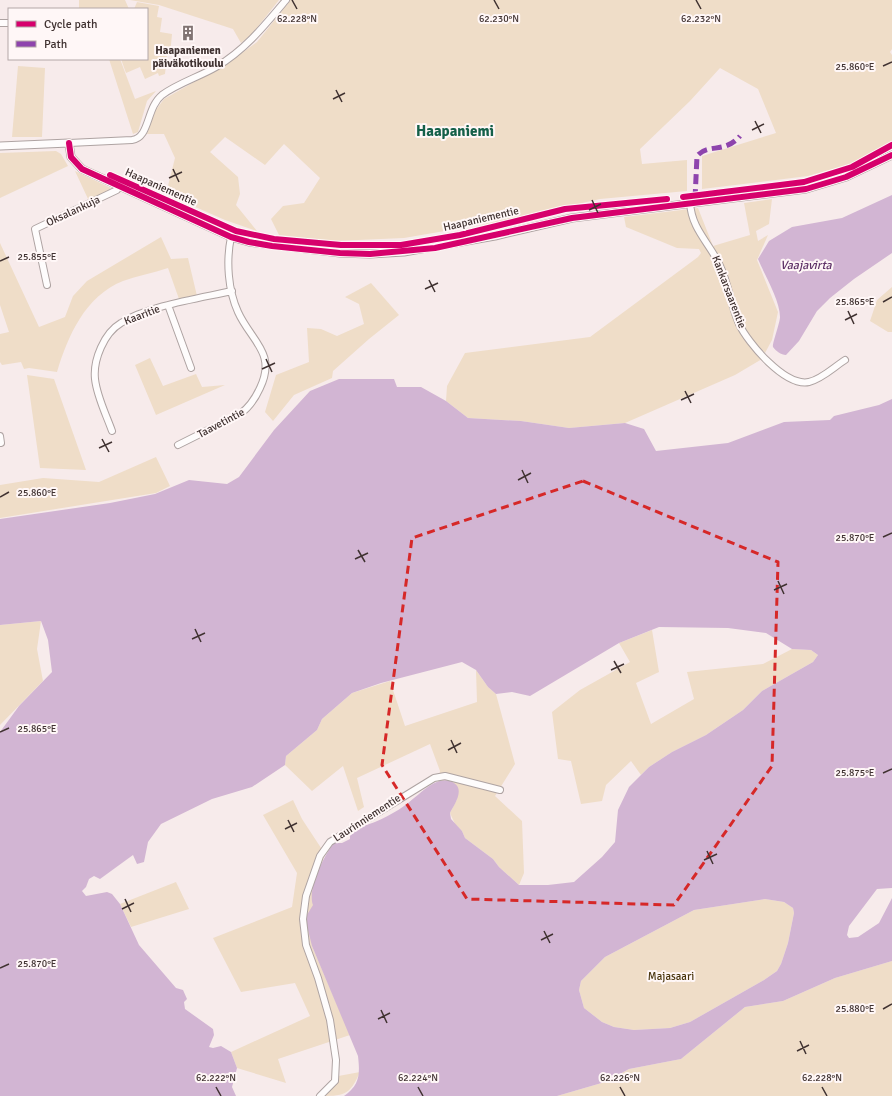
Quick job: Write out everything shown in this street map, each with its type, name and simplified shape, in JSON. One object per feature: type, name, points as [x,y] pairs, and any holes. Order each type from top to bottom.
[{"type":"street","points":[[0,146],[136,140],[145,130],[152,106],[161,96],[232,57],[255,38],[286,0]]},
{"type":"street","name":"Haapaniementie","points":[[69,143],[71,157],[77,166],[231,237],[249,242],[340,253],[404,252],[495,236],[572,218],[785,192],[820,186],[854,174],[892,155]]},
{"type":"street","name":"Oksalankuja","points":[[47,285],[35,229],[117,190],[119,186]]},
{"type":"street","name":"Kankarsaarentie","points":[[690,203],[696,228],[714,253],[721,268],[739,323],[749,340],[777,370],[784,376],[799,382],[806,382],[819,377],[845,360]]},
{"type":"street","name":"Taavetintie","points":[[178,445],[240,414],[248,408],[255,400],[266,373],[267,363],[262,350],[244,325],[237,311],[232,291],[228,261],[231,237]]},
{"type":"street","name":"Kaaritie","points":[[112,431],[97,393],[95,367],[101,348],[119,324],[130,317],[168,306],[232,291]]},
{"type":"street","points":[[168,306],[192,368]]},
{"type":"street","name":"Laurinniementie","points":[[320,1096],[335,1081],[336,1060],[330,1020],[318,978],[306,945],[303,919],[306,896],[323,850],[330,842],[434,778],[445,776],[500,790]]},
{"type":"highlighted area","points":[[583,481],[778,562],[772,766],[674,905],[467,899],[382,765],[412,538]]},
{"type":"green space","points":[[79,0],[125,0],[129,8],[79,8]]},
{"type":"green space","points":[[130,0],[279,0],[252,34],[241,43],[233,29],[159,5]]},
{"type":"green space","points":[[285,0],[892,0],[892,49],[890,52],[892,55],[892,143],[854,163],[808,176],[702,189],[702,156],[776,133],[758,89],[720,68],[690,101],[640,149],[642,164],[687,160],[687,191],[600,199],[503,221],[404,238],[335,241],[279,235],[271,219],[283,206],[304,203],[320,178],[284,144],[265,165],[225,137],[210,152],[238,177],[240,194],[236,205],[257,231],[225,220],[166,194],[175,158],[164,134],[147,134],[155,111],[164,99],[231,61],[257,42],[290,1]]},
{"type":"green space","points":[[137,2],[159,6],[157,17],[162,18],[160,32],[172,34],[170,55],[167,55],[165,74],[159,76],[158,73],[145,79],[140,67],[126,73],[121,60],[148,60],[148,8],[134,8]]},
{"type":"green space","points":[[109,60],[120,60],[135,99],[156,91],[147,101],[138,132],[133,134]]},
{"type":"green space","points":[[18,66],[45,68],[42,137],[12,137]]},
{"type":"green space","points":[[56,151],[61,154],[68,166],[0,198],[0,153]]},
{"type":"green space","points":[[75,171],[113,189],[89,201]]},
{"type":"green space","points":[[772,199],[769,224],[756,231],[758,241],[768,235],[757,260],[778,312],[772,340],[765,353],[750,337],[735,308],[732,290],[713,246],[750,235],[744,203]]},
{"type":"green space","points":[[698,208],[713,246],[711,253],[719,271],[731,308],[762,359],[735,375],[625,423],[569,428],[521,421],[468,418],[446,401],[447,386],[465,353],[590,337],[698,257],[701,253],[699,249],[677,248],[626,227],[624,217]]},
{"type":"green space","points":[[161,237],[171,259],[188,258],[197,296],[179,299],[168,268],[123,281],[98,296],[88,307],[73,331],[61,358],[57,372],[29,368],[24,369],[21,362],[2,365],[0,362],[0,334],[9,332],[0,305],[0,243],[39,327],[65,317],[73,296],[87,281]]},
{"type":"green space","points":[[371,283],[399,315],[333,371],[332,378],[294,395],[273,421],[265,412],[276,375],[309,362],[307,328],[321,329],[337,336],[364,324],[359,304],[345,297]]},
{"type":"green space","points":[[892,287],[892,332],[888,332],[870,321],[877,300]]},
{"type":"green space","points":[[150,358],[163,386],[196,374],[202,387],[225,385],[156,415],[135,365]]},
{"type":"green space","points":[[27,375],[54,379],[86,470],[40,468]]},
{"type":"green space","points":[[156,457],[170,486],[156,493],[0,518],[0,485],[43,478],[99,482]]},
{"type":"green space","points":[[41,621],[37,649],[43,681],[0,725],[0,625]]},
{"type":"green space","points":[[652,630],[659,672],[636,683],[651,724],[694,699],[687,672],[763,664],[792,649],[811,650],[818,655],[813,662],[762,691],[743,710],[706,735],[672,752],[649,767],[641,775],[631,761],[606,785],[602,801],[581,804],[571,761],[558,759],[552,712],[580,690],[630,662],[619,643]]},
{"type":"green space","points":[[476,670],[488,687],[496,694],[515,764],[495,796],[522,821],[524,873],[519,885],[499,867],[493,859],[465,838],[462,831],[455,824],[450,813],[457,799],[449,780],[438,782],[440,771],[430,744],[357,778],[364,807],[358,811],[343,766],[312,791],[285,765],[286,756],[317,730],[322,719],[352,693],[390,681],[405,726],[477,702]]},
{"type":"green space","points":[[293,800],[302,819],[325,854],[312,892],[312,946],[350,1035],[278,1059],[286,1083],[237,1068],[231,1052],[310,1016],[295,983],[241,992],[213,938],[292,907],[297,873],[263,815]]},
{"type":"green space","points":[[176,882],[189,909],[131,927],[120,904]]},
{"type":"green space","name":"Majasaari","points":[[765,899],[784,902],[793,908],[794,913],[788,943],[781,964],[777,971],[764,980],[690,1022],[670,1028],[634,1030],[614,1027],[602,1022],[584,1008],[579,990],[581,981],[605,957],[694,910]]},
{"type":"green space","points":[[892,961],[892,1096],[557,1096],[605,1082],[629,1069],[681,1059],[745,1007],[783,1001],[835,978]]},
{"type":"green space","points":[[360,1072],[353,1086],[345,1093],[334,1096],[316,1096],[324,1090],[333,1077]]},
{"type":"water","name":"Vaajavirta","points":[[892,195],[892,253],[854,279],[830,298],[817,311],[799,341],[786,355],[776,350],[773,345],[780,320],[778,303],[758,259],[769,241],[792,227],[842,218]]},
{"type":"water","points":[[339,379],[394,379],[397,387],[421,387],[446,401],[468,418],[521,421],[569,428],[625,423],[644,429],[656,451],[728,443],[784,422],[830,420],[834,416],[879,405],[892,399],[892,888],[877,889],[849,926],[847,935],[849,938],[858,937],[879,923],[892,898],[892,961],[835,978],[783,1001],[745,1007],[681,1059],[629,1069],[605,1082],[557,1096],[344,1096],[353,1088],[358,1079],[358,1056],[312,946],[305,918],[313,905],[312,891],[314,882],[321,864],[334,843],[342,843],[350,839],[350,834],[356,831],[356,828],[375,822],[393,813],[434,783],[448,781],[454,783],[459,790],[458,798],[450,813],[451,819],[462,831],[465,838],[493,859],[499,867],[519,885],[548,885],[574,882],[602,857],[615,842],[618,810],[629,787],[649,767],[672,752],[706,735],[743,710],[762,691],[813,662],[818,655],[811,650],[792,649],[766,633],[728,628],[659,627],[619,643],[530,696],[512,692],[496,694],[488,687],[476,670],[462,662],[381,683],[352,693],[322,719],[317,730],[286,756],[285,765],[252,787],[212,799],[161,824],[148,842],[144,862],[137,864],[133,855],[100,879],[94,876],[89,879],[86,887],[82,891],[86,896],[107,892],[112,894],[120,904],[139,945],[176,988],[183,990],[187,999],[184,1002],[185,1009],[213,1029],[214,1035],[209,1047],[213,1048],[221,1046],[231,1052],[237,1068],[232,1087],[236,1096],[0,1096],[0,732],[19,706],[52,672],[48,640],[41,621],[0,625],[0,519],[110,503],[155,494],[189,480],[227,484],[239,477],[274,430],[310,391]],"holes":[[[765,899],[784,902],[793,908],[794,913],[788,943],[777,971],[690,1022],[670,1028],[634,1030],[614,1027],[602,1022],[584,1008],[579,990],[581,981],[605,957],[694,910]]]},
{"type":"marked path","points":[[695,199],[697,156],[706,150],[728,145],[740,136]]},
{"type":"cycle path","points":[[69,143],[71,157],[82,169],[231,237],[272,246],[340,253],[370,254],[435,248],[572,218],[806,189],[846,177],[892,155]]},
{"type":"cycle path","points":[[683,197],[804,182],[852,167],[892,145]]},
{"type":"cycle path","points":[[110,175],[236,231],[274,239],[341,245],[401,245],[460,235],[565,209],[667,199]]},
{"type":"place","name":"Haapaniemen päiväkotikoulu","points":[[188,33]]},
{"type":"district","name":"Haapaniemi","points":[[455,131]]}]
